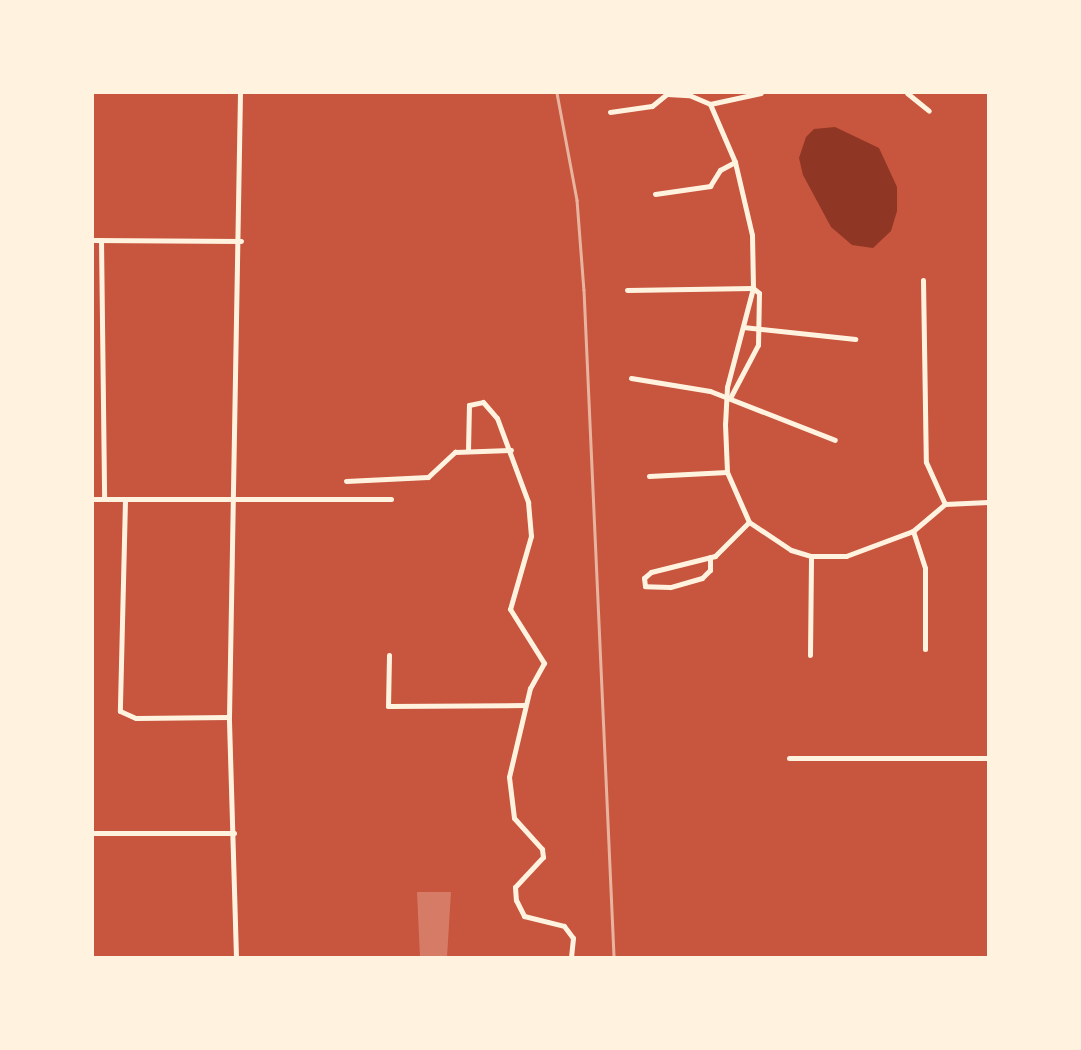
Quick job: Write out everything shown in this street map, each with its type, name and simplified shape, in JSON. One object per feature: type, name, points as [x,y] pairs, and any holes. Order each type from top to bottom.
[{"type":"street","points":[[236,957],[229,717],[240,93]]},
{"type":"street","points":[[610,112],[652,106],[667,94],[689,95],[710,104],[761,93]]},
{"type":"street","points":[[907,93],[929,111]]},
{"type":"street","points":[[710,104],[735,162],[752,235],[754,288],[727,387],[730,399],[727,472],[749,522],[791,550],[811,556],[846,556],[912,531],[945,503],[988,502]]},
{"type":"street","points":[[655,194],[710,186],[720,170],[735,162]]},
{"type":"street","points":[[93,240],[238,241]]},
{"type":"street","points":[[101,240],[104,499]]},
{"type":"street","points":[[923,280],[926,462],[945,503]]},
{"type":"street","points":[[627,290],[754,288],[759,293],[760,329],[752,359],[730,399]]},
{"type":"street","points":[[743,327],[855,338]]},
{"type":"street","points":[[631,378],[710,391],[835,440]]},
{"type":"street","points":[[468,451],[469,405],[480,402],[496,418],[511,450],[532,524],[510,609],[544,663],[525,705],[510,769],[510,809],[542,849],[543,857],[515,887],[516,900],[524,916],[564,926],[573,938],[571,957]]},
{"type":"street","points":[[346,481],[428,477],[455,452],[511,450]]},
{"type":"street","points":[[649,476],[727,472]]},
{"type":"street","points":[[93,499],[231,502],[391,499]]},
{"type":"street","points":[[125,500],[120,711],[136,718],[229,717]]},
{"type":"street","points":[[710,557],[708,575],[670,587],[645,586],[644,578],[651,572],[710,557],[749,522]]},
{"type":"street","points":[[912,531],[925,568],[925,649]]},
{"type":"street","points":[[810,655],[811,556]]},
{"type":"street","points":[[389,655],[388,706],[525,705]]},
{"type":"street","points":[[789,758],[988,758]]},
{"type":"street","points":[[93,833],[234,833]]},
{"type":"shaded area","points":[[835,127],[879,148],[897,187],[897,211],[891,231],[873,248],[852,245],[831,227],[803,175],[799,158],[806,137],[814,129]]},
{"type":"building","points":[[417,892],[451,892],[447,957],[420,957]]},
{"type":"railway","points":[[557,93],[577,200],[584,290],[614,957]]}]
